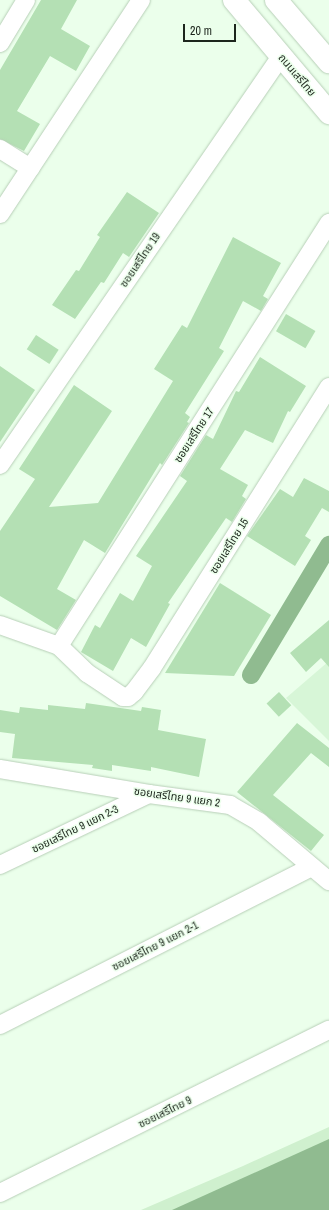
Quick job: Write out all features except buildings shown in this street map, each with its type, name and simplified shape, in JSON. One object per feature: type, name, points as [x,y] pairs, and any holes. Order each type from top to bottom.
[{"type":"main road","name":"ถนนเสรีไทย","points":[[234,0],[329,113]]},
{"type":"main road","points":[[276,0],[329,62]]},
{"type":"street","points":[[0,43],[26,0]]},
{"type":"street","points":[[0,214],[141,0]]},
{"type":"street","name":"ซอยเสรีไทย 19","points":[[0,465],[281,56]]},
{"type":"street","points":[[0,149],[31,168]]},
{"type":"street","name":"ซอยเสรีไทย 17","points":[[59,646],[329,223]]},
{"type":"street","name":"ซอยเสรีไทย 15","points":[[59,646],[87,673],[123,697],[128,697],[134,692],[152,668],[329,387]]},
{"type":"street","points":[[0,625],[59,646]]},
{"type":"street","name":"ซอยเสรีไทย 9 แยก 2","points":[[0,769],[150,794],[230,805],[259,822],[329,881]]},
{"type":"street","name":"ซอยเสรีไทย 9 แยก 2-3","points":[[0,865],[150,794]]},
{"type":"street","name":"ซอยเสรีไทย 9 แยก 2-1","points":[[0,1025],[311,866]]},
{"type":"street","name":"ซอยเสรีไทย 9","points":[[0,1193],[329,1030]]},
{"type":"shaded area","points":[[329,661],[329,741],[286,698]]},
{"type":"shaded area","points":[[329,1127],[329,1210],[141,1210],[243,1166]]},
{"type":"shaded area","points":[[329,1139],[329,1210],[172,1210]]},
{"type":"waterway","points":[[251,675],[329,545]]}]
